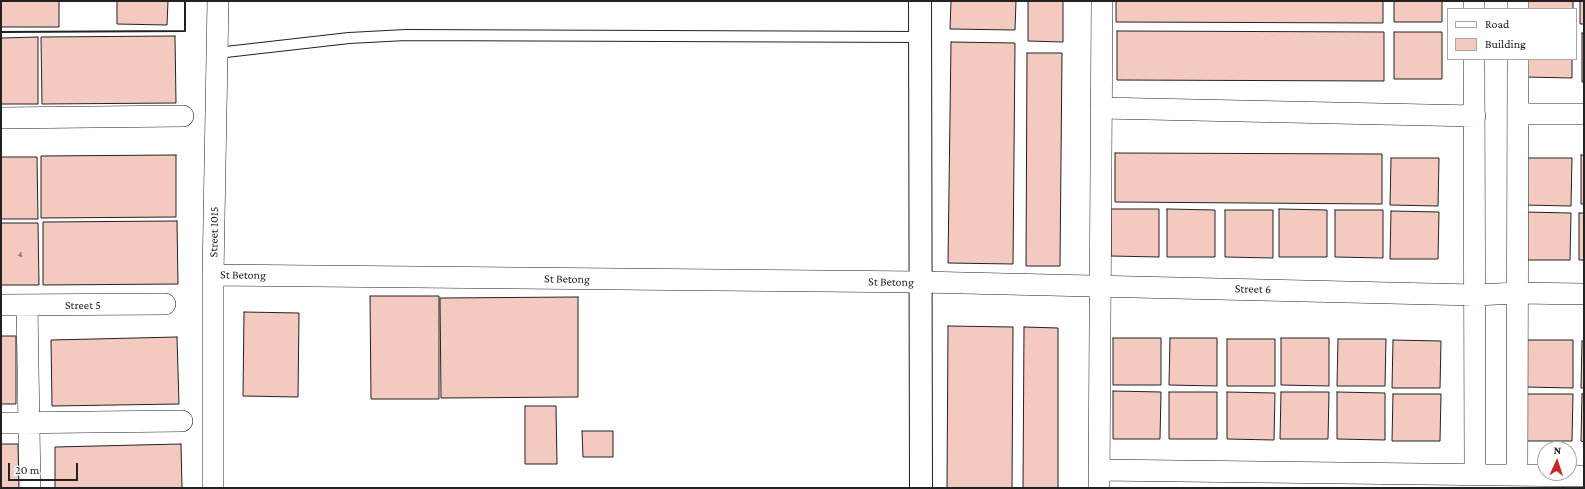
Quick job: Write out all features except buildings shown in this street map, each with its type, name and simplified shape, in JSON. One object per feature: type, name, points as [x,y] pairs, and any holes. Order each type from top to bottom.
[{"type":"street","name":"Street 1015","points":[[213,488],[213,275],[218,1]]},
{"type":"street","points":[[920,1],[921,488]]},
{"type":"street","points":[[1102,1],[1099,479],[1412,481],[1475,473],[1517,474],[1559,482],[1584,476]]},
{"type":"street","points":[[1474,60],[1475,473]]},
{"type":"street","points":[[1517,474],[1518,60]]},
{"type":"street","points":[[1101,108],[1474,116]]},
{"type":"street","points":[[1518,114],[1584,114]]},
{"type":"street","points":[[1,118],[183,116]]},
{"type":"street","name":"St Betong","points":[[213,275],[921,282]]},
{"type":"street","name":"Street 6","points":[[921,282],[1475,295],[1518,293],[1584,294]]},
{"type":"street","name":"Street 5","points":[[1,305],[165,304]]},
{"type":"street","points":[[27,305],[30,488]]},
{"type":"street","points":[[1,423],[182,421]]},
{"type":"lane","points":[[217,54],[349,38],[406,35],[920,37]]},
{"type":"wall","points":[[1,32],[185,31],[185,1]]}]
